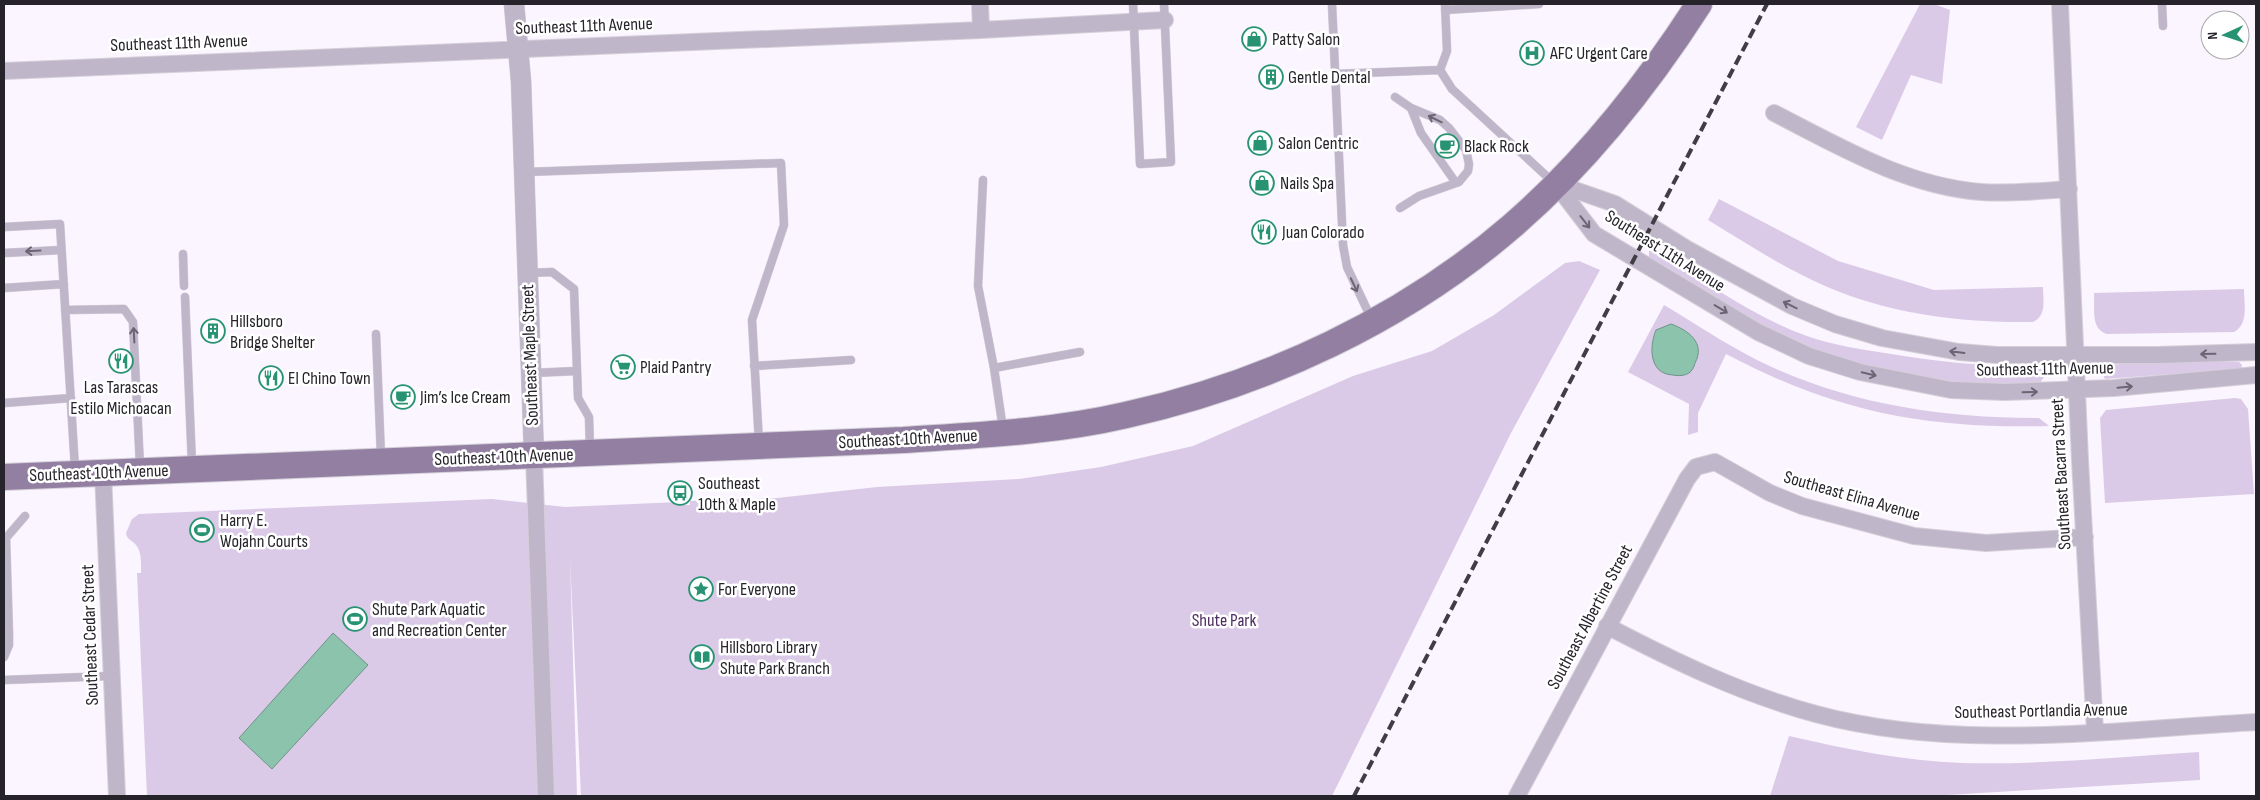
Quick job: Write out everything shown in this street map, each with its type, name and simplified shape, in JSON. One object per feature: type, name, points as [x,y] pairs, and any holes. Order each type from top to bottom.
[{"type":"main road","name":"Southeast 10th Avenue","points":[[4,477],[759,448],[1004,434],[1085,423],[1181,401],[1229,386],[1299,359],[1373,322],[1462,264],[1510,228],[1610,125],[1648,78],[1699,4]]},
{"type":"street","name":"Southeast Maple Street","points":[[514,4],[524,172],[546,796]]},
{"type":"street","points":[[980,4],[981,30]]},
{"type":"street","name":"Southeast Bacarra Street","points":[[2060,4],[2076,390],[2096,731]]},
{"type":"street","name":"Southeast 11th Avenue","points":[[4,71],[981,30],[1134,22],[1165,12]]},
{"type":"street","points":[[1774,113],[1874,164],[1941,186],[1979,192],[2009,193],[2069,189]]},
{"type":"street","name":"Southeast 11th Avenue","points":[[1555,183],[1615,204],[1687,249],[1792,306],[1835,324],[1882,338],[1959,352],[2075,355],[2256,352]]},
{"type":"street","name":"Southeast 11th Avenue","points":[[1555,183],[1594,234],[1758,332],[1809,356],[1860,372],[1951,390],[2005,392],[2076,390],[2256,375]]},
{"type":"street","name":"Southeast Elina Avenue","points":[[1706,464],[1715,462],[1770,493],[1802,506],[1914,536],[1986,543],[2085,537]]},
{"type":"street","name":"Southeast Albertine Street","points":[[1516,796],[1687,479],[1696,467],[1706,464]]},
{"type":"street","name":"Southeast Cedar Street","points":[[103,473],[117,796]]},
{"type":"street","name":"Southeast Portlandia Avenue","points":[[1606,626],[1687,666],[1750,693],[1816,714],[1909,731],[1980,736],[2256,722]]},
{"type":"lane","points":[[1133,4],[1140,164],[1171,162],[1165,12]]},
{"type":"lane","points":[[1332,4],[1343,245],[1346,267],[1373,322]]},
{"type":"lane","points":[[1440,70],[1447,51],[1445,7],[1539,4]]},
{"type":"lane","points":[[2162,4],[2163,26]]},
{"type":"lane","points":[[1335,74],[1440,70]]},
{"type":"lane","points":[[1440,70],[1452,89],[1555,183]]},
{"type":"lane","points":[[1395,97],[1411,108],[1440,120],[1449,128],[1466,150],[1469,157],[1468,171],[1456,183],[1419,196],[1400,208]]},
{"type":"lane","points":[[1411,108],[1421,133],[1456,183]]},
{"type":"lane","points":[[524,172],[781,163],[784,225],[752,320],[759,448]]},
{"type":"lane","points":[[983,180],[978,286],[994,368],[1004,434]]},
{"type":"lane","points":[[4,227],[60,224],[76,474]]},
{"type":"lane","points":[[4,253],[62,250]]},
{"type":"lane","points":[[183,254],[184,286]]},
{"type":"lane","points":[[527,274],[552,272],[574,288],[578,398],[589,417],[590,454]]},
{"type":"lane","points":[[4,288],[64,284]]},
{"type":"lane","points":[[185,297],[192,469]]},
{"type":"lane","points":[[65,310],[124,309],[133,322],[141,471]]},
{"type":"lane","points":[[376,334],[382,462]]},
{"type":"lane","points":[[994,368],[1080,352]]},
{"type":"lane","points":[[754,366],[851,360]]},
{"type":"lane","points":[[531,374],[576,371]]},
{"type":"lane","points":[[4,403],[71,398]]},
{"type":"lane","points":[[4,657],[9,645],[6,538],[25,516]]},
{"type":"lane","points":[[4,680],[112,676]]},
{"type":"green space","points":[[1920,4],[1934,4],[1950,10],[1942,84],[1911,75],[1882,140],[1856,127]]},
{"type":"green space","points":[[1719,199],[1838,261],[1934,290],[2043,287],[2044,302],[2042,312],[2033,322],[1973,320],[1913,313],[1855,298],[1788,268],[1708,220]]},
{"type":"green space","points":[[1649,251],[1655,251],[1767,319],[1807,336],[1856,348],[1923,359],[1979,365],[2036,367],[2043,370],[2044,377],[2039,384],[1964,385],[1876,369],[1821,354],[1775,334],[1649,257]]},
{"type":"green space","name":"Shute Park","points":[[1579,261],[1600,270],[1511,433],[1332,796],[581,796],[570,558],[577,796],[147,796],[137,573],[141,573],[141,558],[138,548],[126,533],[132,519],[139,514],[492,499],[565,507],[679,502],[679,505],[690,505],[690,501],[777,498],[877,487],[1019,479],[1101,467],[1193,446],[1353,376],[1432,351],[1494,315],[1565,263]]},
{"type":"green space","points":[[2244,289],[2244,319],[2239,328],[2234,332],[2107,334],[2098,328],[2094,317],[2094,293]]},
{"type":"green space","points":[[1664,305],[1720,340],[1755,359],[1823,387],[1858,397],[1929,411],[1966,415],[2039,418],[2049,426],[1962,424],[1921,420],[1882,413],[1805,390],[1766,374],[1726,354],[1698,413],[1698,432],[1688,435],[1689,404],[1628,372]]},
{"type":"green space","points":[[2167,362],[2239,362],[2242,365],[2241,369],[2105,379],[2102,373],[2104,366],[2111,365]]},
{"type":"green space","points":[[2241,399],[2248,409],[2254,494],[2105,503],[2100,418],[2106,410]]},
{"type":"green space","points":[[1789,736],[1875,754],[1962,763],[2051,762],[2199,752],[2200,780],[1931,796],[1770,796]]},
{"type":"shaded area","points":[[1671,324],[1689,334],[1697,343],[1698,356],[1692,370],[1685,375],[1677,376],[1659,370],[1653,358],[1652,344],[1656,330]]},
{"type":"shaded area","points":[[333,633],[368,665],[272,769],[239,738]]},
{"type":"railway","points":[[1354,796],[1767,4]]},
{"type":"place","name":"Patty Salon","points":[[1254,39]]},
{"type":"place","name":"AFC Urgent Care","points":[[1532,53]]},
{"type":"place","name":"Gentle Dental","points":[[1271,77]]},
{"type":"place","name":"Salon Centric","points":[[1260,143]]},
{"type":"place","name":"Black Rock","points":[[1447,146]]},
{"type":"place","name":"Nails Spa","points":[[1262,183]]},
{"type":"place","name":"Juan Colorado","points":[[1264,232]]},
{"type":"place","name":"Hillsboro Bridge Shelter","points":[[213,331]]},
{"type":"place","name":"Las Tarascas Estilo Michoacan","points":[[121,361]]},
{"type":"place","name":"Plaid Pantry","points":[[623,367]]},
{"type":"place","name":"El Chino Town","points":[[271,378]]},
{"type":"place","name":"Jim’s Ice Cream","points":[[403,397]]},
{"type":"place","name":"Southeast 10th & Maple","points":[[680,493]]},
{"type":"place","name":"Harry E. Wojahn Courts","points":[[202,530]]},
{"type":"place","name":"For Everyone","points":[[701,589]]},
{"type":"place","name":"Shute Park Aquatic and Recreation Center","points":[[355,619]]},
{"type":"place","name":"Hillsboro Library Shute Park Branch","points":[[702,657]]}]
